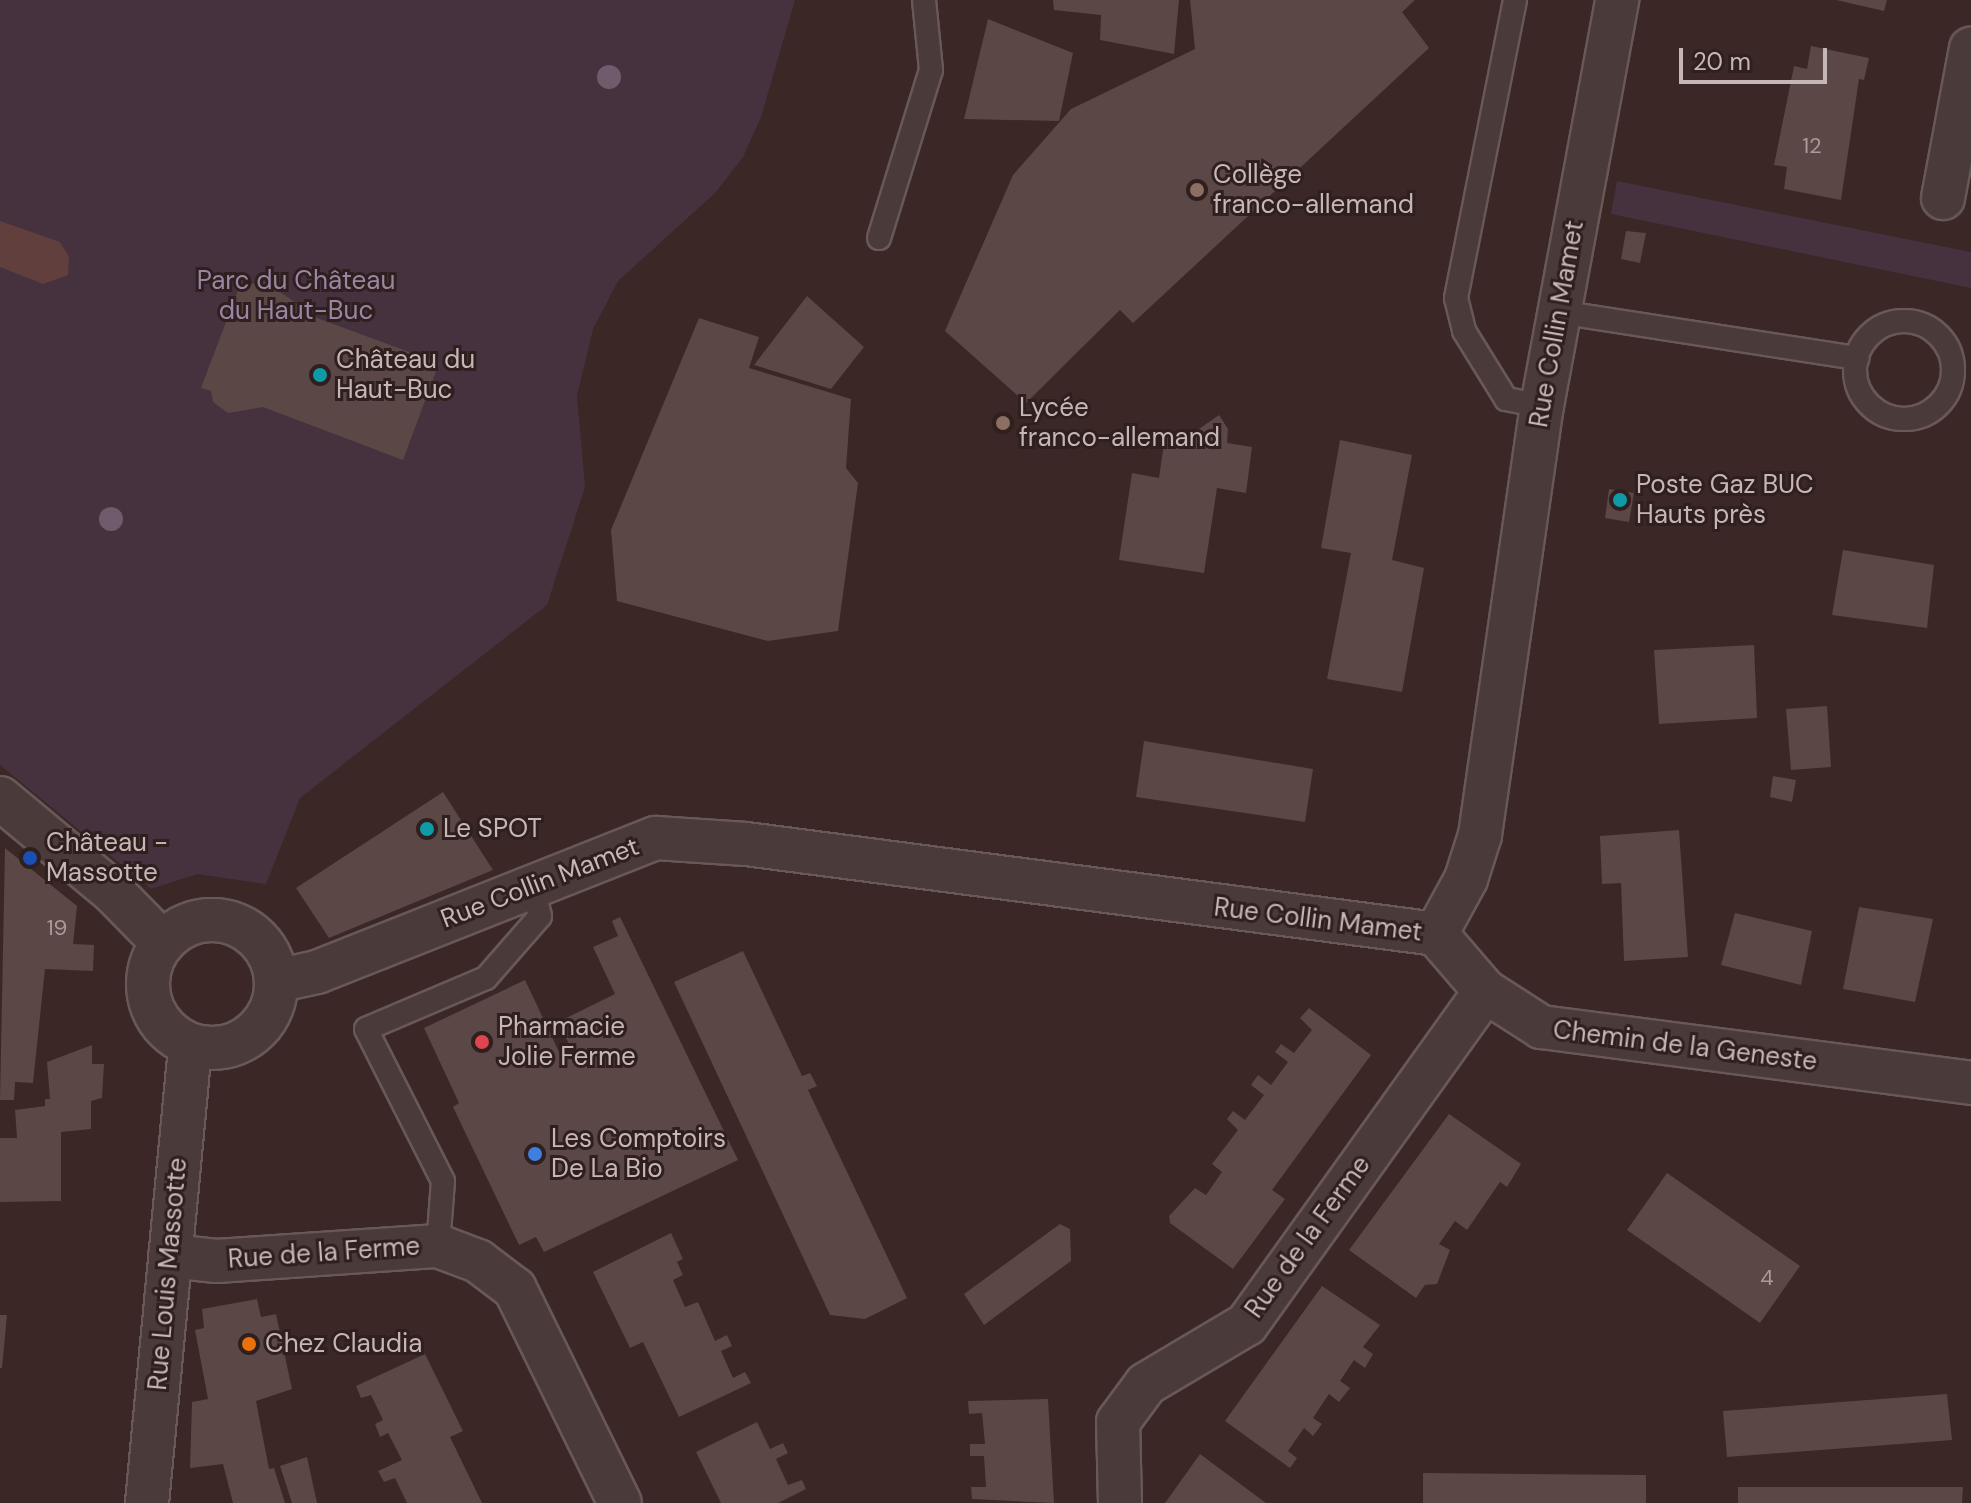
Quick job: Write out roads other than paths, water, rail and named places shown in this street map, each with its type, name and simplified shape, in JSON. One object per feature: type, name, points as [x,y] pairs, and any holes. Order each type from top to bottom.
[{"type":"street","name":"Rue Collin Mamet","points":[[276,981],[317,972],[656,838],[709,840],[1436,934],[1466,879],[1480,835],[1542,406],[1617,0]]},
{"type":"street","points":[[1943,198],[1971,49]]},
{"type":"street","points":[[0,798],[114,893],[163,943]]},
{"type":"street","points":[[225,922],[257,939],[267,951],[276,981],[265,1021],[251,1036],[232,1046],[190,1045],[158,1020],[150,1001],[148,980],[163,943],[190,924],[225,922]]},
{"type":"street","name":"Chemin de la Geneste","points":[[1436,934],[1485,991],[1541,1027],[1971,1083]]},
{"type":"street","name":"Rue de la Ferme","points":[[1120,1503],[1118,1422],[1146,1384],[1247,1324],[1485,991]]},
{"type":"street","name":"Rue Louis Massotte","points":[[147,1503],[190,1045]]},
{"type":"street","name":"Rue de la Ferme","points":[[170,1256],[217,1261],[438,1246],[478,1261],[515,1289],[620,1503]]},
{"type":"lane","points":[[879,238],[931,70],[924,0]]},
{"type":"lane","points":[[1515,0],[1456,298],[1464,331],[1506,399],[1542,406]]},
{"type":"lane","points":[[1559,312],[1857,358]]},
{"type":"lane","points":[[1904,321],[1934,330],[1952,357],[1954,373],[1945,395],[1929,412],[1897,418],[1882,413],[1859,390],[1857,358],[1874,331],[1904,321]]},
{"type":"lane","points":[[438,1246],[443,1181],[366,1029],[486,978],[540,916],[532,885]]},
{"type":"place","name":"Collège franco-allemand","points":[[1197,190]]},
{"type":"place","name":"Château du Haut-Buc","points":[[320,375]]},
{"type":"place","name":"Lycée franco-allemand","points":[[1003,423]]},
{"type":"place","name":"Poste Gaz BUC Hauts près","points":[[1620,500]]},
{"type":"place","name":"Le SPOT","points":[[427,829]]},
{"type":"place","name":"Château - Massotte","points":[[30,858]]},
{"type":"place","name":"Pharmacie Jolie Ferme","points":[[482,1042]]},
{"type":"place","name":"Les Comptoirs De La Bio","points":[[535,1154]]},
{"type":"place","name":"Chez Claudia","points":[[249,1344]]},
{"type":"park label","name":"Parc du Château du Haut-Buc","points":[[296,296]]}]
